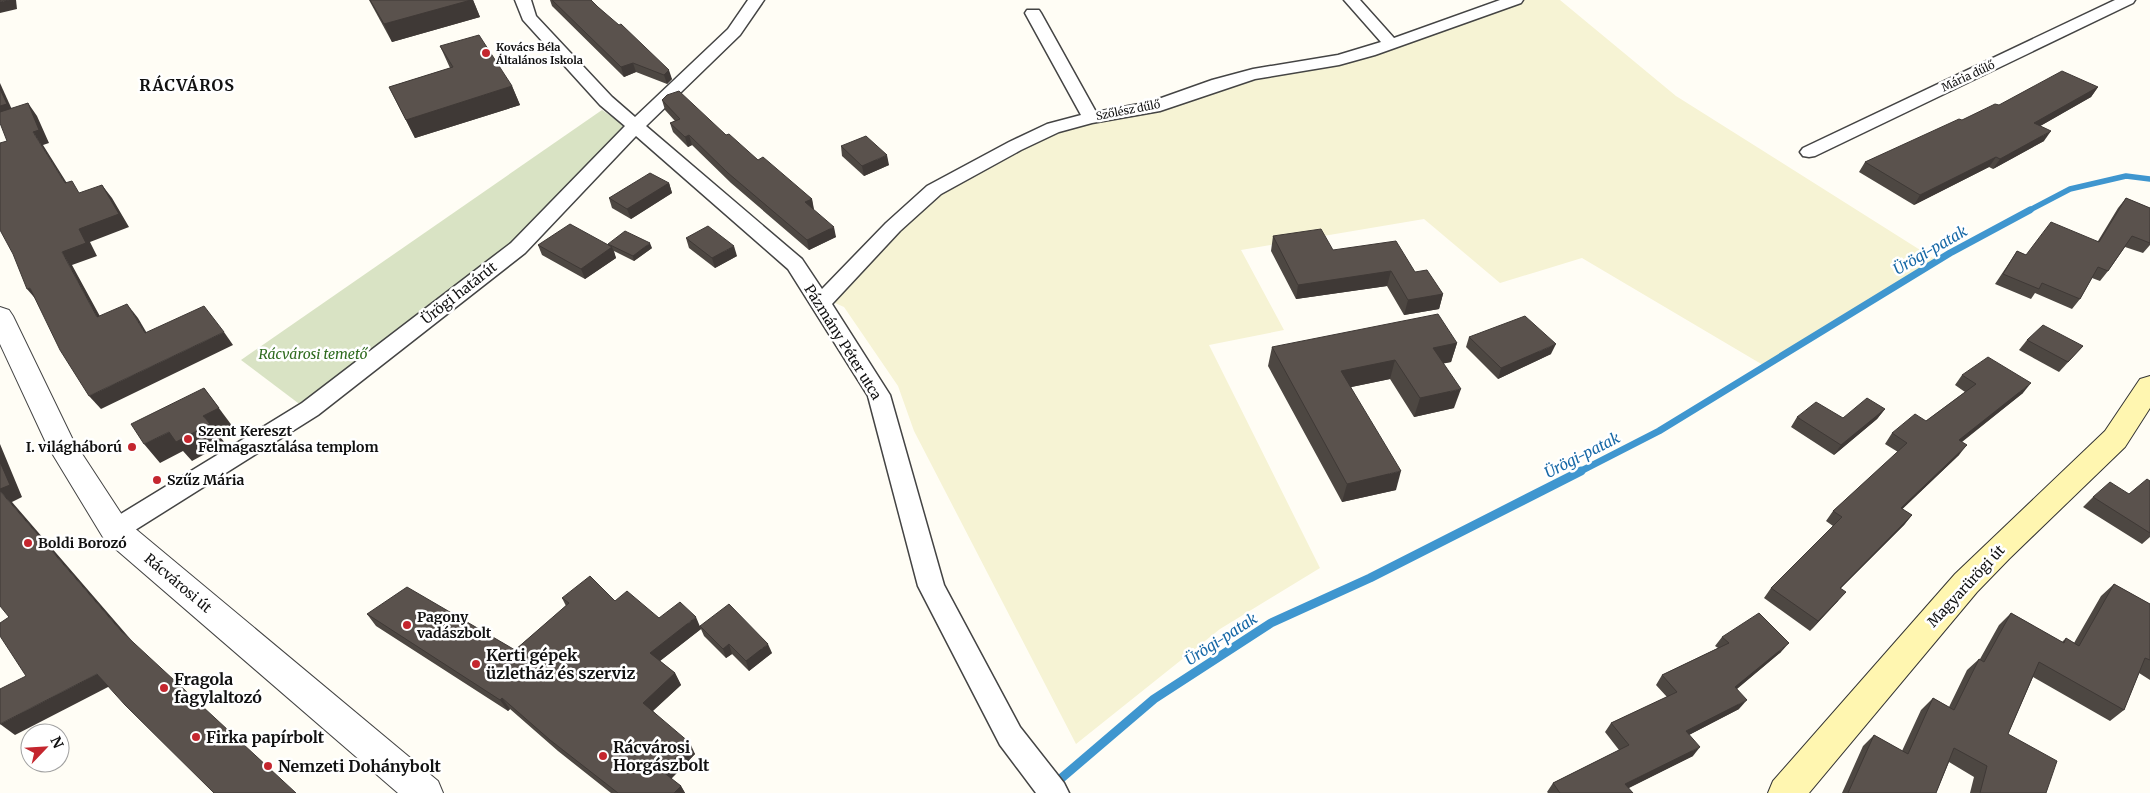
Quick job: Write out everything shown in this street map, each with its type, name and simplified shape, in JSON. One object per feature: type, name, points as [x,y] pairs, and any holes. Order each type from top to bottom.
[{"type":"main road","name":"Magyarürögi út","points":[[1786,793],[1966,583],[1998,550],[2116,439],[2150,386]]},
{"type":"street","name":"Pázmány Péter utca","points":[[523,0],[530,18],[606,102],[634,128],[795,264],[879,395],[931,586],[1010,736],[1047,784]]},
{"type":"street","name":"Ürögi határút","points":[[115,530],[310,409],[518,248],[634,128],[734,32],[756,0]]},
{"type":"street","points":[[1352,0],[1391,44]]},
{"type":"street","name":"Szőlész dűlő","points":[[820,304],[893,227],[934,190],[1052,128],[1091,118],[1154,107],[1218,84],[1244,77],[1301,65],[1339,60],[1391,44],[1515,0]]},
{"type":"street","name":"Mária dűlő","points":[[1809,152],[2127,0]]},
{"type":"street","points":[[1034,13],[1091,118]]},
{"type":"street","name":"Rácvárosi út","points":[[0,316],[61,445],[115,530],[425,793]]},
{"type":"shaded area","points":[[1515,0],[1560,0],[1676,96],[1936,260],[1768,368],[1582,258],[1500,283],[1424,219],[1241,250],[1284,330],[1209,345],[1320,568],[1220,629],[1076,744],[914,431],[898,386],[844,307],[826,299],[943,185],[1068,124],[1154,107],[1391,44]]},
{"type":"green space","name":"Rácvárosi temető","points":[[602,110],[631,130],[518,248],[302,406],[241,360]]},
{"type":"building","points":[[370,0],[471,0],[384,24]]},
{"type":"building","points":[[552,0],[591,0],[619,25],[621,24],[669,70],[664,75],[633,63],[621,67]]},
{"type":"building","points":[[479,35],[512,86],[406,120],[389,87],[453,67],[440,46]]},
{"type":"building","points":[[2062,71],[2098,87],[2034,123],[2051,131],[2000,159],[1996,157],[1920,195],[1865,162],[1959,119],[1962,120],[1995,104],[1999,105]]},
{"type":"building","points":[[0,89],[7,104],[0,106]]},
{"type":"building","points":[[679,91],[726,135],[729,134],[758,160],[763,157],[812,199],[805,202],[834,227],[807,240],[728,173],[689,135],[685,137],[670,123],[680,119],[662,100],[667,95]]},
{"type":"building","points":[[28,103],[39,130],[33,132],[65,183],[72,181],[79,193],[102,185],[119,214],[79,229],[86,243],[62,252],[97,317],[127,304],[145,333],[204,306],[224,332],[89,396],[60,350],[30,288],[27,289],[13,254],[0,230],[0,143],[7,141],[0,123],[0,112]]},
{"type":"building","points":[[866,136],[887,155],[862,166],[841,146]]},
{"type":"building","points":[[650,173],[669,183],[627,209],[609,198]]},
{"type":"building","points":[[2126,198],[2150,208],[2150,243],[2132,236],[2108,271],[2098,267],[2080,299],[2042,283],[2039,289],[2003,274],[2017,251],[2026,255],[2051,222],[2099,242]]},
{"type":"building","points":[[570,224],[612,247],[581,269],[538,245]]},
{"type":"building","points":[[708,226],[734,246],[712,258],[686,238]]},
{"type":"building","points":[[1321,229],[1333,250],[1396,241],[1415,272],[1427,270],[1443,294],[1408,300],[1391,271],[1298,285],[1273,236]]},
{"type":"building","points":[[625,231],[650,243],[633,256],[608,244]]},
{"type":"building","points":[[1438,314],[1457,343],[1433,348],[1461,389],[1420,398],[1395,360],[1341,371],[1401,471],[1347,484],[1272,347]]},
{"type":"building","points":[[1525,316],[1556,344],[1501,368],[1469,337]]},
{"type":"building","points":[[2043,325],[2083,346],[2068,362],[2027,340]]},
{"type":"building","points":[[1988,357],[2031,383],[1959,440],[1967,445],[1901,508],[1912,515],[1840,588],[1846,592],[1818,621],[1771,588],[1842,517],[1833,511],[1907,443],[1892,433],[1915,414],[1926,421],[1976,384],[1962,375]]},
{"type":"building","points":[[204,388],[219,408],[203,416],[210,424],[176,442],[169,432],[144,444],[131,424]]},
{"type":"building","points":[[1867,398],[1885,409],[1841,445],[1797,417],[1816,402],[1843,418]]},
{"type":"building","points":[[0,462],[10,485],[0,489]]},
{"type":"building","points":[[2147,479],[2150,481],[2150,533],[2093,497],[2110,482],[2129,494]]},
{"type":"building","points":[[0,491],[121,631],[296,793],[214,793],[125,705],[97,674],[0,724],[0,689],[26,676],[0,636],[0,623],[9,617],[0,606]]},
{"type":"building","points":[[590,576],[615,601],[627,591],[659,618],[680,602],[696,617],[650,653],[675,673],[643,703],[690,743],[662,771],[681,786],[674,793],[618,793],[550,740],[502,698],[500,700],[367,614],[407,587],[515,650],[569,603],[562,598]]},
{"type":"building","points":[[2114,584],[2150,604],[2150,660],[2145,658],[2124,710],[2039,662],[2008,734],[2057,761],[2046,793],[1980,793],[1987,766],[1954,748],[1936,793],[1848,793],[1874,735],[1908,754],[1933,698],[1954,710],[1979,659],[1984,662],[2011,613],[2064,643],[2066,638],[2079,646]]},
{"type":"building","points":[[729,604],[768,644],[746,661],[729,644],[723,649],[700,626]]},
{"type":"building","points":[[1759,613],[1789,643],[1735,687],[1747,700],[1686,731],[1700,747],[1625,784],[1633,793],[1560,793],[1553,783],[1629,745],[1611,723],[1677,692],[1662,675],[1729,643],[1722,637]]},
{"type":"waterway","name":"Ürögi-patak","points":[[2028,211],[2070,189],[2126,176],[2150,179]]},
{"type":"waterway","name":"Ürögi-patak","points":[[1579,472],[1659,431],[1950,253],[2030,210]]},
{"type":"waterway","name":"Ürögi-patak","points":[[1044,793],[1154,699],[1271,623],[1370,578],[1581,471]]},
{"type":"place","name":"Kovács Béla Általános Iskola","points":[[486,53]]},
{"type":"place","name":"Szent Kereszt Felmagasztalása templom","points":[[188,439]]},
{"type":"place","name":"I. világháború","points":[[132,447]]},
{"type":"place","name":"Szűz Mária","points":[[157,480]]},
{"type":"place","name":"Boldi Borozó","points":[[28,543]]},
{"type":"place","name":"Pagony vadászbolt","points":[[407,625]]},
{"type":"place","name":"Kerti gépek üzletház és szerviz","points":[[476,664]]},
{"type":"place","name":"Fragola fagylaltozó","points":[[164,688]]},
{"type":"place","name":"Firka papírbolt","points":[[196,737]]},
{"type":"place","name":"Rácvárosi Horgászbolt","points":[[603,756]]},
{"type":"place","name":"Nemzeti Dohánybolt","points":[[268,766]]},
{"type":"district","name":"RÁCVÁROS","points":[[187,85]]}]
